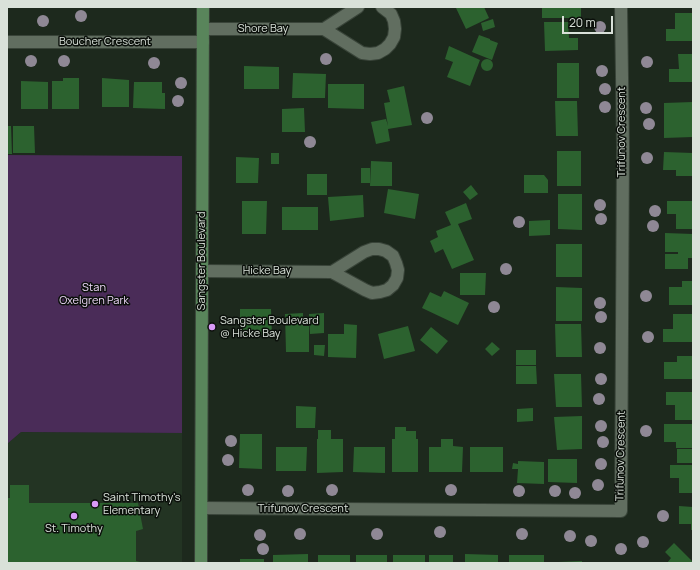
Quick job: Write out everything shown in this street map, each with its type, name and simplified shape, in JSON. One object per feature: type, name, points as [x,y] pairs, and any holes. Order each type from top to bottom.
[{"type":"street","name":"Sangster Boulevard","points":[[202,7],[202,563]]},
{"type":"street","points":[[358,7],[324,29],[362,53],[370,54],[378,53],[385,49],[394,37],[394,21],[391,14],[382,7]]},
{"type":"street","name":"Trifunov Crescent","points":[[202,508],[621,511],[623,179],[621,7]]},
{"type":"street","name":"Shore Bay","points":[[203,29],[324,29]]},
{"type":"street","name":"Boucher Crescent","points":[[7,42],[203,42]]},
{"type":"street","name":"Hicke Bay","points":[[202,271],[332,272],[365,290],[380,292],[387,290],[393,285],[398,270],[393,256],[386,251],[372,249],[364,252],[332,272]]},
{"type":"shaded area","name":"Saint Timothy's Elementary","points":[[21,432],[182,433],[182,563],[7,563],[7,444]]},
{"type":"green space","name":"Stan Oxelgren Park","points":[[7,155],[182,156],[182,433],[21,432],[7,444]]},
{"type":"building","points":[[484,7],[489,18],[466,29],[456,8]]},
{"type":"building","points":[[542,7],[581,7],[581,18],[542,18]]},
{"type":"building","points":[[675,13],[693,13],[693,41],[666,41],[666,29],[675,29]]},
{"type":"building","points":[[493,19],[495,27],[483,31],[481,23]]},
{"type":"building","points":[[544,22],[568,22],[569,38],[578,38],[578,50],[545,51]]},
{"type":"building","points":[[479,35],[498,43],[492,60],[472,52]]},
{"type":"building","points":[[449,46],[480,60],[470,86],[447,77],[453,62],[445,59]]},
{"type":"building","points":[[678,54],[693,54],[693,82],[669,82],[669,69],[679,69]]},
{"type":"building","points":[[489,59],[492,60],[492,70],[485,71],[482,70],[481,63],[482,60]]},
{"type":"building","points":[[557,63],[579,63],[579,98],[557,98]]},
{"type":"building","points":[[244,66],[279,67],[279,89],[244,89]]},
{"type":"building","points":[[293,73],[326,74],[325,98],[292,98]]},
{"type":"building","points":[[63,78],[79,78],[79,109],[52,109],[52,81],[63,81]]},
{"type":"building","points":[[102,78],[129,80],[129,107],[102,107]]},
{"type":"building","points":[[21,81],[48,82],[48,109],[21,109]]},
{"type":"building","points":[[134,82],[162,82],[162,93],[165,93],[165,109],[133,108]]},
{"type":"building","points":[[328,84],[364,84],[364,109],[328,108]]},
{"type":"building","points":[[404,86],[412,125],[388,129],[390,141],[376,144],[371,122],[386,119],[388,126],[384,103],[390,102],[387,90]]},
{"type":"building","points":[[555,101],[577,101],[578,136],[556,136]]},
{"type":"building","points":[[693,102],[693,137],[664,138],[664,103]]},
{"type":"building","points":[[304,108],[305,132],[282,132],[282,109]]},
{"type":"building","points":[[7,126],[11,126],[12,154],[7,154]]},
{"type":"building","points":[[13,126],[34,126],[35,153],[13,153]]},
{"type":"building","points":[[557,151],[581,151],[581,186],[557,186]]},
{"type":"building","points":[[664,152],[693,153],[693,176],[676,176],[676,170],[663,170]]},
{"type":"building","points":[[271,153],[279,153],[279,164],[271,164]]},
{"type":"building","points":[[236,157],[259,158],[258,183],[236,183]]},
{"type":"building","points":[[371,161],[392,162],[392,186],[370,186]]},
{"type":"building","points":[[361,168],[370,168],[370,183],[361,183]]},
{"type":"building","points":[[307,174],[327,174],[327,195],[307,195]]},
{"type":"building","points":[[524,175],[544,175],[548,180],[548,193],[524,193]]},
{"type":"building","points":[[471,185],[478,194],[470,200],[463,192]]},
{"type":"building","points":[[388,189],[419,194],[415,219],[384,213]]},
{"type":"building","points":[[558,194],[582,194],[582,230],[558,229]]},
{"type":"building","points":[[363,195],[364,217],[330,221],[328,197]]},
{"type":"building","points":[[242,201],[267,201],[266,234],[242,234]]},
{"type":"building","points":[[667,201],[693,201],[693,229],[676,229],[676,214],[667,214]]},
{"type":"building","points":[[466,203],[472,219],[458,224],[474,260],[452,269],[443,249],[435,253],[430,241],[438,237],[436,231],[451,225],[445,212]]},
{"type":"building","points":[[282,207],[318,207],[318,230],[282,230]]},
{"type":"building","points":[[550,220],[550,235],[529,236],[529,221]]},
{"type":"building","points":[[665,233],[693,234],[693,258],[688,258],[688,269],[665,269],[665,254],[678,254],[678,252],[665,252]]},
{"type":"building","points":[[556,244],[582,244],[582,277],[556,277]]},
{"type":"building","points":[[460,273],[486,273],[485,295],[460,295]]},
{"type":"building","points":[[682,281],[693,281],[693,305],[669,305],[669,287],[682,287]]},
{"type":"building","points":[[556,287],[582,288],[582,321],[556,321]]},
{"type":"building","points":[[444,291],[469,303],[458,325],[422,308],[430,292],[441,297]]},
{"type":"building","points":[[240,309],[271,309],[272,335],[240,335]]},
{"type":"building","points":[[303,313],[303,326],[309,326],[309,352],[286,352],[285,314]]},
{"type":"building","points":[[324,313],[324,333],[310,334],[309,314]]},
{"type":"building","points":[[673,314],[693,314],[693,342],[663,342],[663,329],[673,329]]},
{"type":"building","points":[[344,324],[357,325],[356,358],[328,357],[328,334],[344,334]]},
{"type":"building","points":[[555,324],[581,324],[582,357],[556,357]]},
{"type":"building","points":[[408,326],[415,351],[384,359],[378,334]]},
{"type":"building","points":[[431,327],[448,341],[437,354],[420,340]]},
{"type":"building","points":[[492,342],[500,349],[492,356],[485,349]]},
{"type":"building","points":[[314,345],[325,345],[324,356],[314,355]]},
{"type":"building","points":[[516,350],[536,350],[536,365],[516,365]]},
{"type":"building","points":[[677,356],[693,356],[693,379],[664,379],[664,362],[677,362]]},
{"type":"building","points":[[516,366],[536,366],[537,384],[516,384]]},
{"type":"building","points":[[554,374],[581,374],[582,407],[556,407]]},
{"type":"building","points":[[666,392],[693,392],[693,420],[675,420],[675,405],[666,405]]},
{"type":"building","points":[[296,406],[316,407],[315,428],[296,428]]},
{"type":"building","points":[[533,408],[533,421],[517,422],[517,409]]},
{"type":"building","points":[[582,416],[582,449],[557,450],[554,417]]},
{"type":"building","points":[[664,424],[693,424],[693,448],[676,448],[676,442],[664,442]]},
{"type":"building","points":[[395,427],[406,427],[406,431],[416,431],[416,439],[418,439],[418,472],[392,472],[392,439],[395,439]]},
{"type":"building","points":[[318,430],[331,430],[331,439],[343,439],[343,472],[317,473]]},
{"type":"building","points":[[240,434],[262,434],[262,469],[239,468]]},
{"type":"building","points":[[441,439],[453,439],[453,446],[463,447],[462,472],[429,472],[429,447],[441,447]]},
{"type":"building","points":[[276,447],[307,447],[306,471],[276,471]]},
{"type":"building","points":[[354,447],[385,447],[385,473],[353,472]]},
{"type":"building","points":[[470,447],[503,447],[503,472],[470,472]]},
{"type":"building","points":[[677,449],[693,449],[693,463],[677,463]]},
{"type":"building","points":[[548,459],[577,459],[577,483],[548,482]]},
{"type":"building","points":[[518,461],[544,462],[544,484],[517,483],[518,469],[512,469],[513,463],[518,464]]},
{"type":"building","points":[[670,465],[693,465],[693,493],[679,493],[679,478],[670,478]]},
{"type":"building","name":"St. Timothy","points":[[10,485],[29,485],[29,503],[138,503],[143,529],[136,531],[136,561],[145,563],[7,563],[7,498],[10,498]]},
{"type":"building","points":[[679,506],[693,507],[693,530],[691,530],[691,524],[679,524]]},
{"type":"building","points":[[674,543],[693,563],[667,563],[671,558],[665,552]]},
{"type":"building","points":[[308,554],[308,563],[273,563],[273,555]]},
{"type":"building","points":[[465,554],[498,555],[498,563],[465,563]]},
{"type":"building","points":[[318,555],[350,555],[350,563],[318,563]]},
{"type":"building","points":[[356,555],[387,555],[387,563],[356,563]]},
{"type":"building","points":[[393,555],[425,555],[425,563],[393,563]]},
{"type":"building","points":[[429,555],[453,555],[453,563],[429,563]]},
{"type":"building","points":[[509,555],[544,555],[544,563],[509,563]]},
{"type":"building","points":[[240,559],[264,559],[264,563],[240,563]]},
{"type":"building","points":[[582,561],[582,563],[558,563],[558,562]]},
{"type":"place","name":"Sangster Boulevard @ Hicke Bay","points":[[212,327]]},
{"type":"place","name":"Saint Timothy's Elementary","points":[[95,504]]},
{"type":"place","name":"St. Timothy","points":[[74,516]]}]
